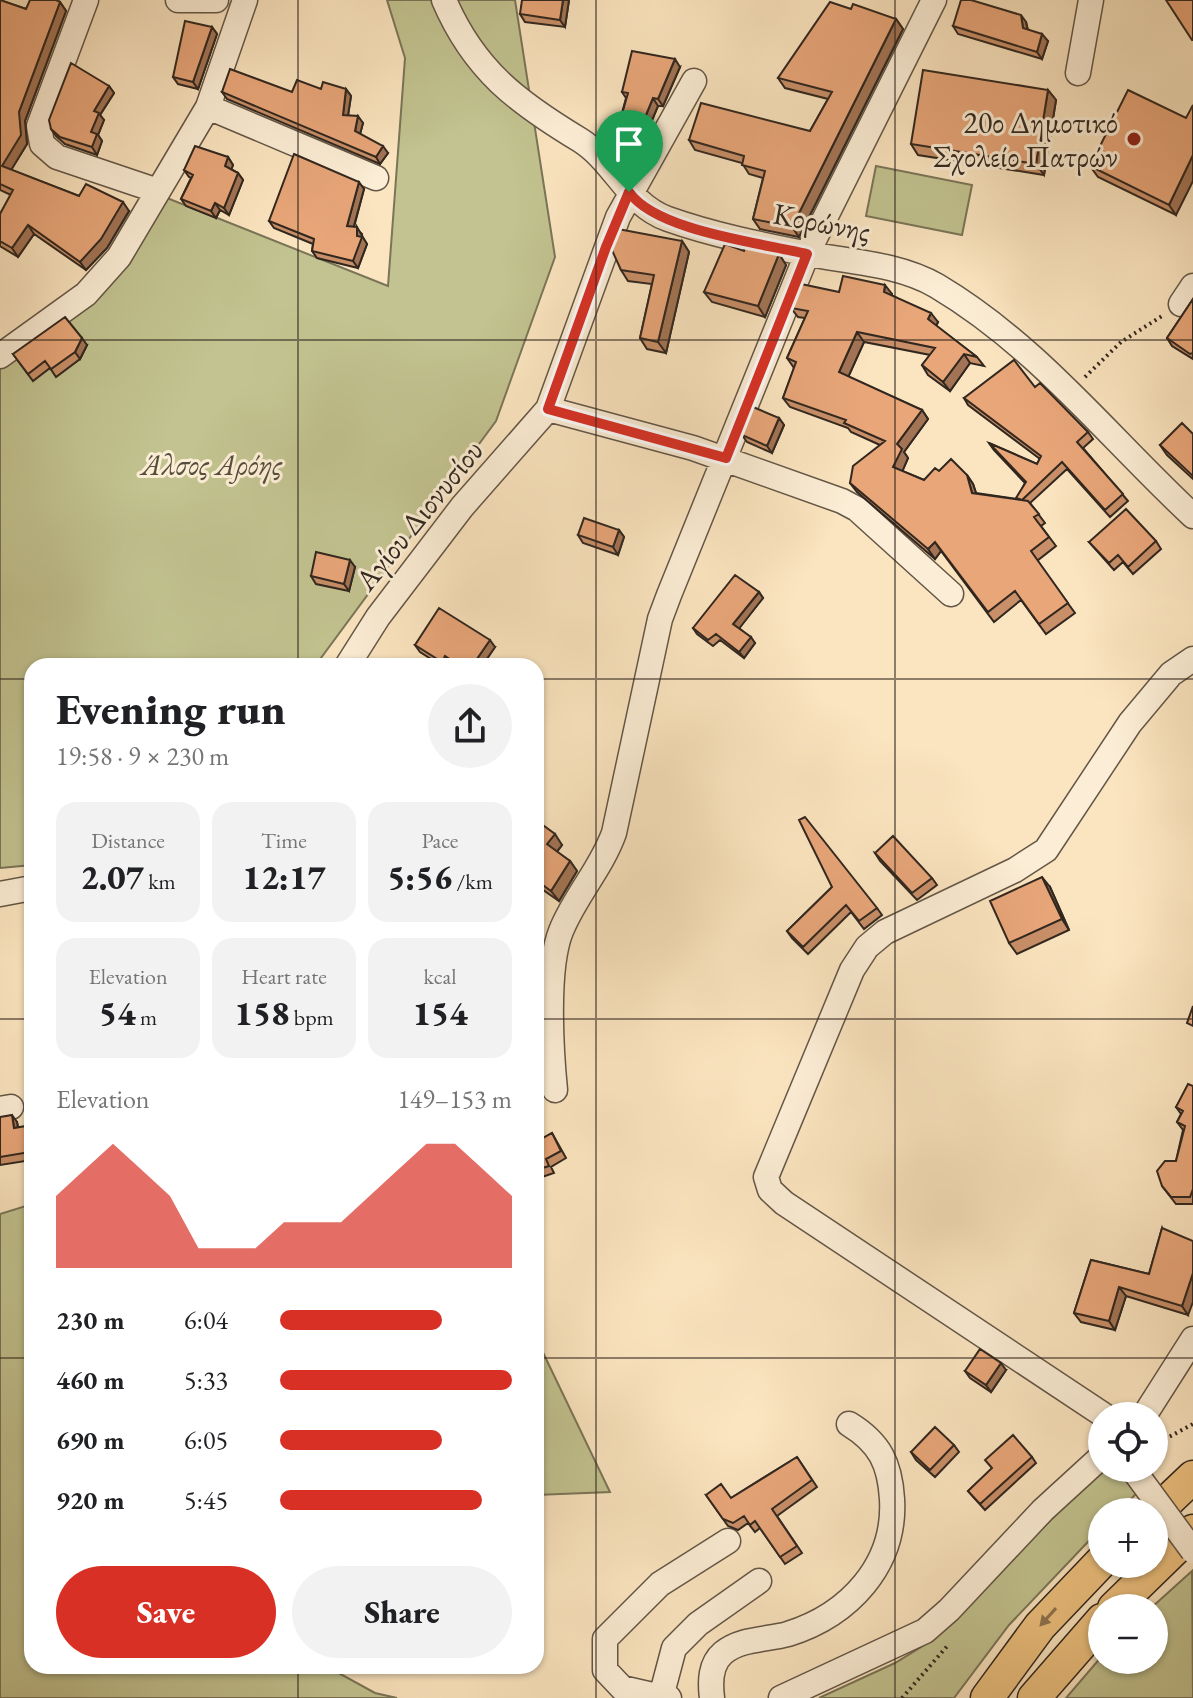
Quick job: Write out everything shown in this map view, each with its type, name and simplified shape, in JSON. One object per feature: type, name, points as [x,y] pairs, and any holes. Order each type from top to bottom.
[{"type":"main road","points":[[1168,1501],[1193,1477]]},
{"type":"main road","points":[[1128,1594],[1193,1531]]},
{"type":"main road","points":[[987,1698],[1040,1626],[1088,1576]]},
{"type":"main road","points":[[1034,1698],[1088,1636]]},
{"type":"street","points":[[86,0],[39,126],[42,144],[57,157],[158,191]]},
{"type":"street","points":[[178,0],[216,0]]},
{"type":"street","points":[[0,356],[61,314],[103,277],[128,244],[208,107],[245,0]]},
{"type":"street","name":"Κορώνης","points":[[444,0],[465,42],[505,88],[537,116],[590,147],[640,205],[668,219],[807,254],[875,265],[936,286],[1023,347],[1193,516]]},
{"type":"street","points":[[555,1090],[552,1014],[557,942],[563,925],[601,865],[614,833],[660,619],[807,254],[934,0]]},
{"type":"street","points":[[1078,73],[1091,0]]},
{"type":"street","points":[[694,81],[629,192],[548,409],[726,458],[857,509],[951,594]]},
{"type":"street","points":[[208,107],[376,178]]},
{"type":"street","name":"Αγίου Διονυσίου","points":[[352,658],[378,617],[462,507],[548,409]]},
{"type":"street","points":[[1088,1405],[784,1203],[770,1190],[766,1177],[852,970],[867,947],[893,927],[1015,870],[1046,850],[1130,723],[1171,674],[1193,659]]},
{"type":"street","points":[[0,894],[24,890]]},
{"type":"street","points":[[1153,1402],[1193,1339]]},
{"type":"street","points":[[712,1698],[711,1678],[722,1653],[738,1644],[788,1634],[822,1620],[856,1593],[884,1557],[893,1519],[890,1475],[879,1448],[849,1424]]},
{"type":"street","points":[[781,1698],[925,1631],[949,1610],[1043,1510],[1088,1469]]},
{"type":"street","points":[[1142,1482],[1193,1551]]},
{"type":"street","points":[[669,1698],[622,1688],[605,1670],[605,1639],[660,1584],[728,1541]]},
{"type":"street","points":[[661,1697],[674,1648],[698,1624],[759,1581]]},
{"type":"path","points":[[1070,392],[1121,342],[1187,295]]},
{"type":"path","points":[[1168,1440],[1193,1424]]},
{"type":"green space","name":"Άλσος Αρόης","points":[[387,0],[515,0],[555,257],[496,421],[321,658],[24,658],[24,866],[0,868],[0,369],[103,292],[167,198],[388,286],[405,58]]},
{"type":"green space","points":[[876,166],[972,185],[962,235],[866,216]]},
{"type":"green space","points":[[24,1206],[24,1674],[341,1674],[375,1693],[397,1698],[0,1698],[0,1214]]},
{"type":"green space","points":[[544,1355],[610,1492],[544,1495]]},
{"type":"green space","points":[[1089,1482],[1127,1482],[1137,1493],[1132,1498],[1088,1498],[1088,1542],[1009,1625],[954,1698],[819,1698],[895,1663],[926,1644]]},
{"type":"green space","points":[[1192,1571],[1193,1698],[1066,1698],[1088,1672],[1168,1674],[1167,1594]]},
{"type":"building","points":[[0,0],[26,9],[30,0],[60,2],[19,112],[21,135],[2,166],[79,196],[86,184],[123,202],[101,239],[80,262],[28,225],[12,248],[0,241],[0,214],[13,190],[0,184]]},
{"type":"building","points":[[522,0],[563,0],[560,20],[520,14]]},
{"type":"building","points":[[961,0],[971,0],[1021,15],[1023,28],[1042,34],[1037,52],[953,26]]},
{"type":"building","points":[[1166,0],[1193,0],[1193,40],[1192,40]]},
{"type":"building","points":[[830,2],[851,9],[853,4],[896,19],[792,227],[753,219],[765,171],[742,165],[744,156],[689,140],[701,103],[810,131],[832,92],[778,78]]},
{"type":"building","points":[[185,21],[212,27],[193,82],[173,77]]},
{"type":"building","points":[[632,51],[675,59],[658,99],[653,98],[639,132],[618,128],[628,93],[622,92]]},
{"type":"building","points":[[71,63],[109,86],[94,111],[99,113],[91,132],[97,134],[92,147],[60,137],[51,129],[49,120]]},
{"type":"building","points":[[230,69],[292,92],[297,80],[321,89],[323,82],[346,89],[343,115],[358,116],[355,131],[383,146],[376,157],[222,92]]},
{"type":"building","points":[[923,70],[1048,90],[1036,164],[911,144]]},
{"type":"building","points":[[1128,90],[1186,118],[1193,105],[1193,155],[1169,205],[1090,166]]},
{"type":"building","points":[[195,146],[228,157],[225,166],[238,173],[224,208],[215,203],[211,211],[181,199],[193,175],[184,170]]},
{"type":"building","points":[[294,154],[359,182],[347,226],[357,227],[357,236],[362,237],[353,261],[312,251],[314,239],[269,221]]},
{"type":"building","points":[[618,229],[682,241],[658,342],[640,338],[654,275],[621,270],[611,248]]},
{"type":"building","points":[[725,244],[744,251],[745,247],[779,254],[758,306],[704,292]]},
{"type":"building","points":[[843,276],[885,285],[884,292],[931,313],[928,319],[977,357],[964,354],[943,382],[922,365],[935,348],[857,332],[839,372],[922,410],[897,444],[902,449],[893,467],[924,480],[935,468],[939,471],[951,459],[967,475],[972,493],[1028,501],[1039,514],[1034,517],[1049,537],[1031,551],[1068,603],[1039,624],[1015,591],[988,612],[935,542],[928,549],[850,483],[853,466],[885,441],[844,423],[846,420],[783,398],[796,362],[787,358],[808,311],[791,308],[801,284],[839,292]]},
{"type":"building","points":[[1193,299],[1193,353],[1190,354],[1167,338]]},
{"type":"building","points":[[65,317],[82,338],[75,352],[51,369],[45,361],[28,374],[13,354]]},
{"type":"building","points":[[1014,360],[1035,387],[1040,383],[1088,432],[1077,442],[1123,494],[1105,510],[1062,462],[1022,500],[1016,498],[1026,482],[989,443],[1037,464],[1041,456],[964,398]]},
{"type":"building","points":[[753,407],[779,418],[767,446],[742,435]]},
{"type":"building","points":[[1182,423],[1193,434],[1193,476],[1160,445]]},
{"type":"building","points":[[1126,509],[1156,541],[1128,567],[1118,555],[1109,563],[1089,542]]},
{"type":"building","points":[[584,518],[619,530],[613,547],[578,535]]},
{"type":"building","points":[[316,552],[350,560],[344,584],[311,576]]},
{"type":"building","points":[[735,575],[759,592],[733,624],[751,637],[739,652],[716,634],[708,640],[693,628]]},
{"type":"building","points":[[439,608],[490,640],[478,658],[436,658],[415,645]]},
{"type":"building","points":[[805,817],[877,908],[859,921],[846,905],[803,947],[787,931],[832,887],[799,820]]},
{"type":"building","points":[[544,826],[555,834],[547,844],[570,861],[551,891],[544,886]]},
{"type":"building","points":[[893,836],[932,878],[912,893],[875,853]]},
{"type":"building","points":[[1042,877],[1062,919],[1009,943],[990,901]]},
{"type":"building","points":[[1193,1006],[1193,1026],[1187,1023]]},
{"type":"building","points":[[1188,1084],[1193,1086],[1193,1189],[1190,1197],[1171,1197],[1162,1186],[1157,1171],[1165,1161],[1176,1161],[1185,1126],[1177,1122],[1183,1111],[1176,1107]]},
{"type":"building","points":[[12,1115],[14,1128],[24,1126],[24,1153],[0,1157],[0,1117]]},
{"type":"building","points":[[552,1133],[561,1151],[546,1159],[549,1166],[544,1168],[544,1138]]},
{"type":"building","points":[[1162,1228],[1193,1241],[1193,1273],[1182,1306],[1119,1287],[1109,1321],[1074,1313],[1091,1260],[1149,1274]]},
{"type":"building","points":[[980,1349],[1001,1363],[986,1385],[965,1371]]},
{"type":"building","points":[[935,1427],[954,1445],[930,1470],[911,1452]]},
{"type":"building","points":[[1013,1435],[1032,1457],[980,1504],[968,1491],[992,1468],[985,1460]]},
{"type":"building","points":[[797,1457],[812,1480],[772,1509],[797,1546],[780,1557],[755,1521],[750,1525],[744,1516],[733,1523],[723,1519],[706,1495],[721,1484],[731,1498]]},
{"type":"place","name":"20ο Δημοτικό Σχολείο Πατρών","points":[[1134,139]]},
{"type":"route","points":[[629,192],[640,205],[668,219],[807,254],[762,360],[726,458],[548,409],[629,192]]}]
